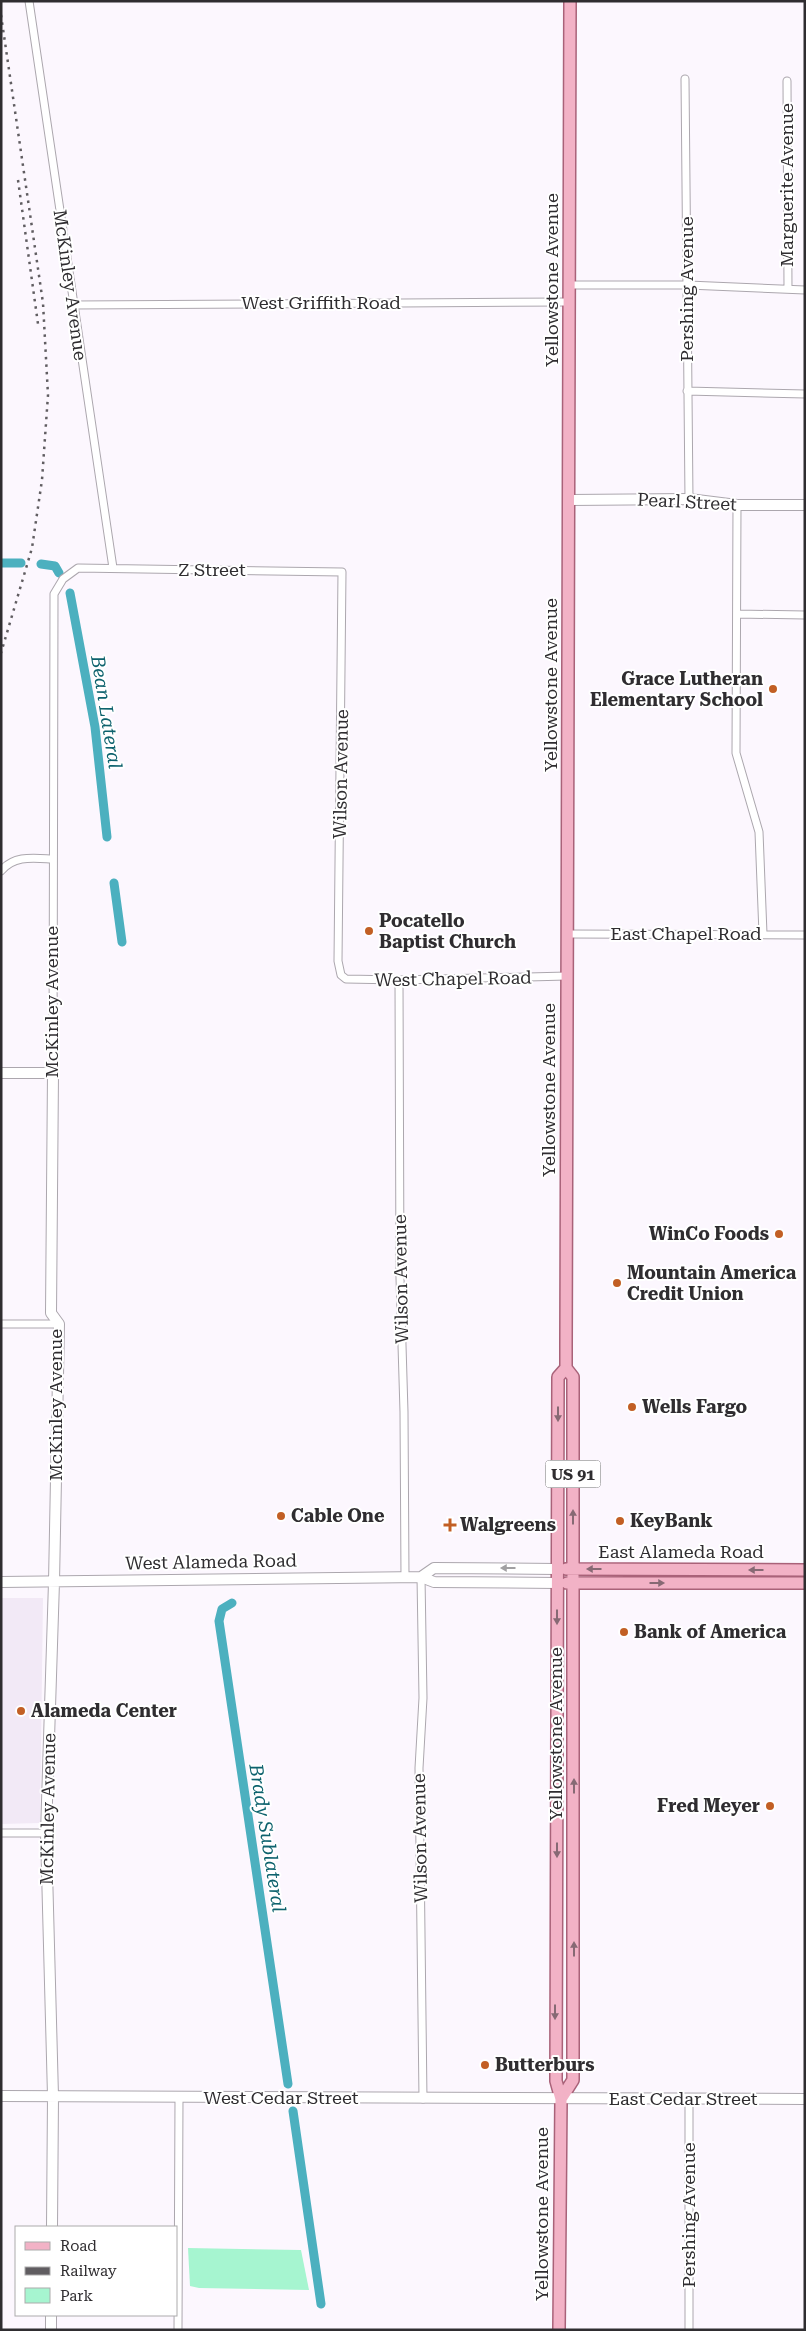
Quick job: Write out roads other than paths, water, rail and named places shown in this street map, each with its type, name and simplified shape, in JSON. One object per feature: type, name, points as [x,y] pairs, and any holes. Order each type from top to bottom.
[{"type":"main road","name":"Yellowstone Avenue","points":[[561,2099],[573,2080],[573,1378],[566,1368],[570,1]]},
{"type":"main road","name":"Yellowstone Avenue","points":[[559,2330],[561,2099],[556,2081],[558,1377],[566,1368]]},
{"type":"main road","name":"East Alameda Road","points":[[557,1569],[805,1570]]},
{"type":"main road","name":"West Alameda Road","points":[[557,1583],[574,1583]]},
{"type":"main road","name":"East Alameda Road","points":[[574,1583],[805,1583]]},
{"type":"street","name":"McKinley Avenue","points":[[29,1],[113,568]]},
{"type":"street","name":"Pershing Avenue","points":[[685,79],[689,500]]},
{"type":"street","name":"Marguerite Avenue","points":[[787,80],[788,289]]},
{"type":"street","points":[[569,285],[688,284],[805,290]]},
{"type":"street","name":"West Griffith Road","points":[[73,305],[569,302]]},
{"type":"street","points":[[687,391],[805,394]]},
{"type":"street","name":"Pearl Street","points":[[569,500],[689,500],[738,505],[805,505]]},
{"type":"street","points":[[738,505],[736,753],[758,832],[763,934]]},
{"type":"street","name":"McKinley Avenue","points":[[52,2226],[52,2096],[46,1833],[54,1582],[59,1324],[50,1313],[53,1073],[54,594],[63,579],[83,568]]},
{"type":"street","name":"Z Street","points":[[83,568],[342,572]]},
{"type":"street","name":"Wilson Avenue","points":[[341,975],[338,960],[342,572]]},
{"type":"street","points":[[736,614],[805,615]]},
{"type":"street","points":[[1,871],[7,864],[22,858],[52,859]]},
{"type":"street","name":"East Chapel Road","points":[[568,934],[805,935]]},
{"type":"street","name":"West Chapel Road","points":[[341,975],[346,979],[354,980],[567,976]]},
{"type":"street","name":"Wilson Avenue","points":[[399,980],[400,1278],[405,1431],[405,1577]]},
{"type":"street","points":[[1,1073],[53,1073]]},
{"type":"street","points":[[1,1324],[59,1324]]},
{"type":"street","name":"West Alameda Road","points":[[421,1577],[434,1568],[557,1569]]},
{"type":"street","name":"Wilson Avenue","points":[[421,1577],[423,1698],[419,1768],[423,2100]]},
{"type":"street","name":"West Alameda Road","points":[[1,1582],[421,1577],[434,1582],[557,1583]]},
{"type":"street","points":[[1,1833],[46,1833]]},
{"type":"street","name":"West Cedar Street","points":[[1,2096],[423,2100],[561,2099]]},
{"type":"street","points":[[178,2330],[179,2098]]},
{"type":"street","name":"East Cedar Street","points":[[561,2099],[805,2099]]},
{"type":"street","name":"Pershing Avenue","points":[[689,2100],[689,2330]]},
{"type":"street","points":[[51,2316],[51,2330]]},
{"type":"waterway","name":"Bean Lateral","points":[[1,563],[21,563]]},
{"type":"waterway","name":"Bean Lateral","points":[[41,564],[55,566],[59,573]]},
{"type":"waterway","name":"Bean Lateral","points":[[70,593],[95,727],[107,837]]},
{"type":"waterway","name":"Bean Lateral","points":[[114,883],[122,942]]},
{"type":"waterway","name":"Brady Sublateral","points":[[232,1603],[222,1609],[219,1621],[288,2084]]},
{"type":"waterway","name":"Brady Sublateral","points":[[293,2111],[321,2304]]},
{"type":"railway","points":[[1,15],[43,303],[48,395],[42,480],[32,548],[1,653]]},
{"type":"railway","points":[[18,180],[38,324]]},
{"type":"place","name":"Grace Lutheran Elementary School","points":[[773,689]]},
{"type":"place","name":"Pocatello Baptist Church","points":[[369,931]]},
{"type":"place","name":"WinCo Foods","points":[[779,1234]]},
{"type":"place","name":"Mountain America Credit Union","points":[[617,1283]]},
{"type":"place","name":"Wells Fargo","points":[[632,1407]]},
{"type":"place","name":"Cable One","points":[[281,1516]]},
{"type":"place","name":"KeyBank","points":[[620,1521]]},
{"type":"place","name":"Walgreens","points":[[450,1525]]},
{"type":"place","name":"Bank of America","points":[[624,1632]]},
{"type":"place","name":"Alameda Center","points":[[21,1711]]},
{"type":"place","name":"Fred Meyer","points":[[770,1806]]},
{"type":"place","name":"Butterburs","points":[[485,2065]]}]
